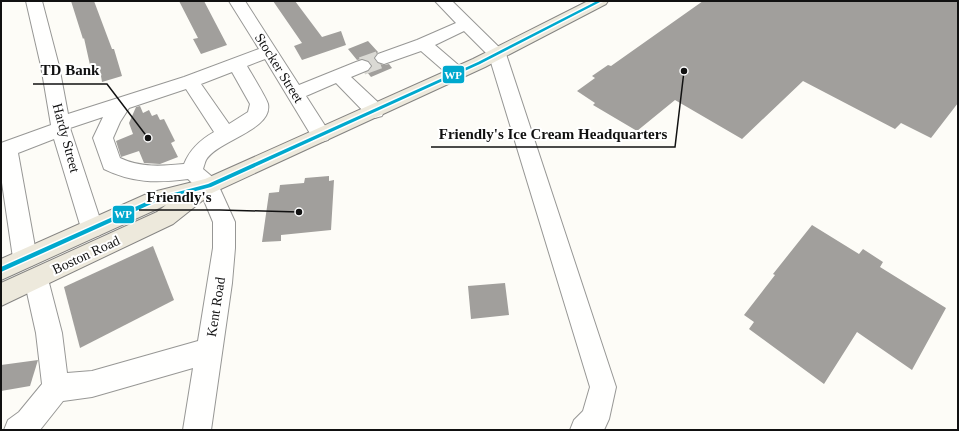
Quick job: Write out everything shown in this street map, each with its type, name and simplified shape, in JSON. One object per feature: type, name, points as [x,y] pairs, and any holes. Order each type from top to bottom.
[{"type":"main road","name":"Boston Road","points":[[1,295],[31,269],[92,228],[200,178],[321,135],[375,111],[457,73],[493,50],[600,1]]},
{"type":"main road","name":"Boston Road","points":[[1,270],[31,269],[165,218],[200,178]]},
{"type":"street","name":"Hardy Street","points":[[34,1],[50,66],[61,127],[92,228]]},
{"type":"street","name":"Stocker Street","points":[[237,1],[321,135]]},
{"type":"street","points":[[443,1],[493,50],[603,387],[595,419],[584,430]]},
{"type":"street","points":[[384,58],[423,44],[466,24]]},
{"type":"street","points":[[423,44],[457,73]]},
{"type":"street","points":[[56,388],[49,333],[31,269],[4,150],[124,102],[190,81],[268,52]]},
{"type":"street","points":[[124,102],[111,120],[103,138],[111,163],[119,167],[147,175],[200,178],[198,156],[213,142],[257,115],[259,104],[236,63]]},
{"type":"street","points":[[295,94],[362,66]]},
{"type":"street","points":[[338,75],[375,111]]},
{"type":"street","points":[[190,81],[226,134]]},
{"type":"street","name":"Kent Road","points":[[197,430],[224,248],[224,222],[200,178]]},
{"type":"street","points":[[18,430],[29,422],[56,388],[92,384],[209,351]]},
{"type":"building","points":[[71,1],[94,1],[112,49],[114,49],[122,76],[102,82],[100,70],[95,71],[94,64],[90,65],[84,38],[83,39]]},
{"type":"building","points":[[179,1],[204,1],[227,45],[201,54],[193,39],[198,38]]},
{"type":"building","points":[[273,1],[295,1],[322,37],[341,31],[346,45],[302,60],[294,46],[302,43]]},
{"type":"building","points":[[703,1],[958,1],[958,103],[931,138],[901,123],[895,129],[803,81],[742,139],[675,100],[637,131],[593,105],[595,103],[577,91],[595,78],[592,76],[608,65],[611,66]]},
{"type":"building","points":[[368,41],[378,52],[374,58],[377,63],[384,65],[389,64],[392,68],[371,77],[367,72],[372,66],[369,61],[362,59],[357,60],[348,49]]},
{"type":"building","points":[[140,106],[143,113],[149,110],[152,116],[157,114],[160,120],[164,119],[175,141],[171,143],[178,157],[160,164],[144,163],[139,151],[121,157],[116,141],[133,134],[129,123],[136,107]]},
{"type":"building","points":[[329,176],[329,181],[334,180],[331,230],[281,235],[281,241],[262,242],[269,193],[279,192],[280,185],[304,183],[305,178]]},
{"type":"building","points":[[812,225],[859,254],[863,249],[883,262],[880,267],[946,308],[912,370],[857,332],[824,384],[749,329],[754,322],[744,315],[775,275],[773,274]]},
{"type":"building","points":[[153,246],[174,300],[80,348],[64,287]]},
{"type":"building","points":[[505,283],[509,315],[471,319],[468,286]]},
{"type":"building","points":[[38,360],[30,386],[1,391],[1,365]]},
{"type":"tunnel","points":[[362,66],[384,58]]},
{"type":"transit line","name":"WP","points":[[1,270],[157,199],[209,186],[479,63],[600,1]]},
{"type":"place","name":"Friendly's Ice Cream Headquarters","points":[[684,71]]},
{"type":"place","name":"TD Bank","points":[[148,138]]},
{"type":"place","name":"Friendly's","points":[[299,212]]}]
